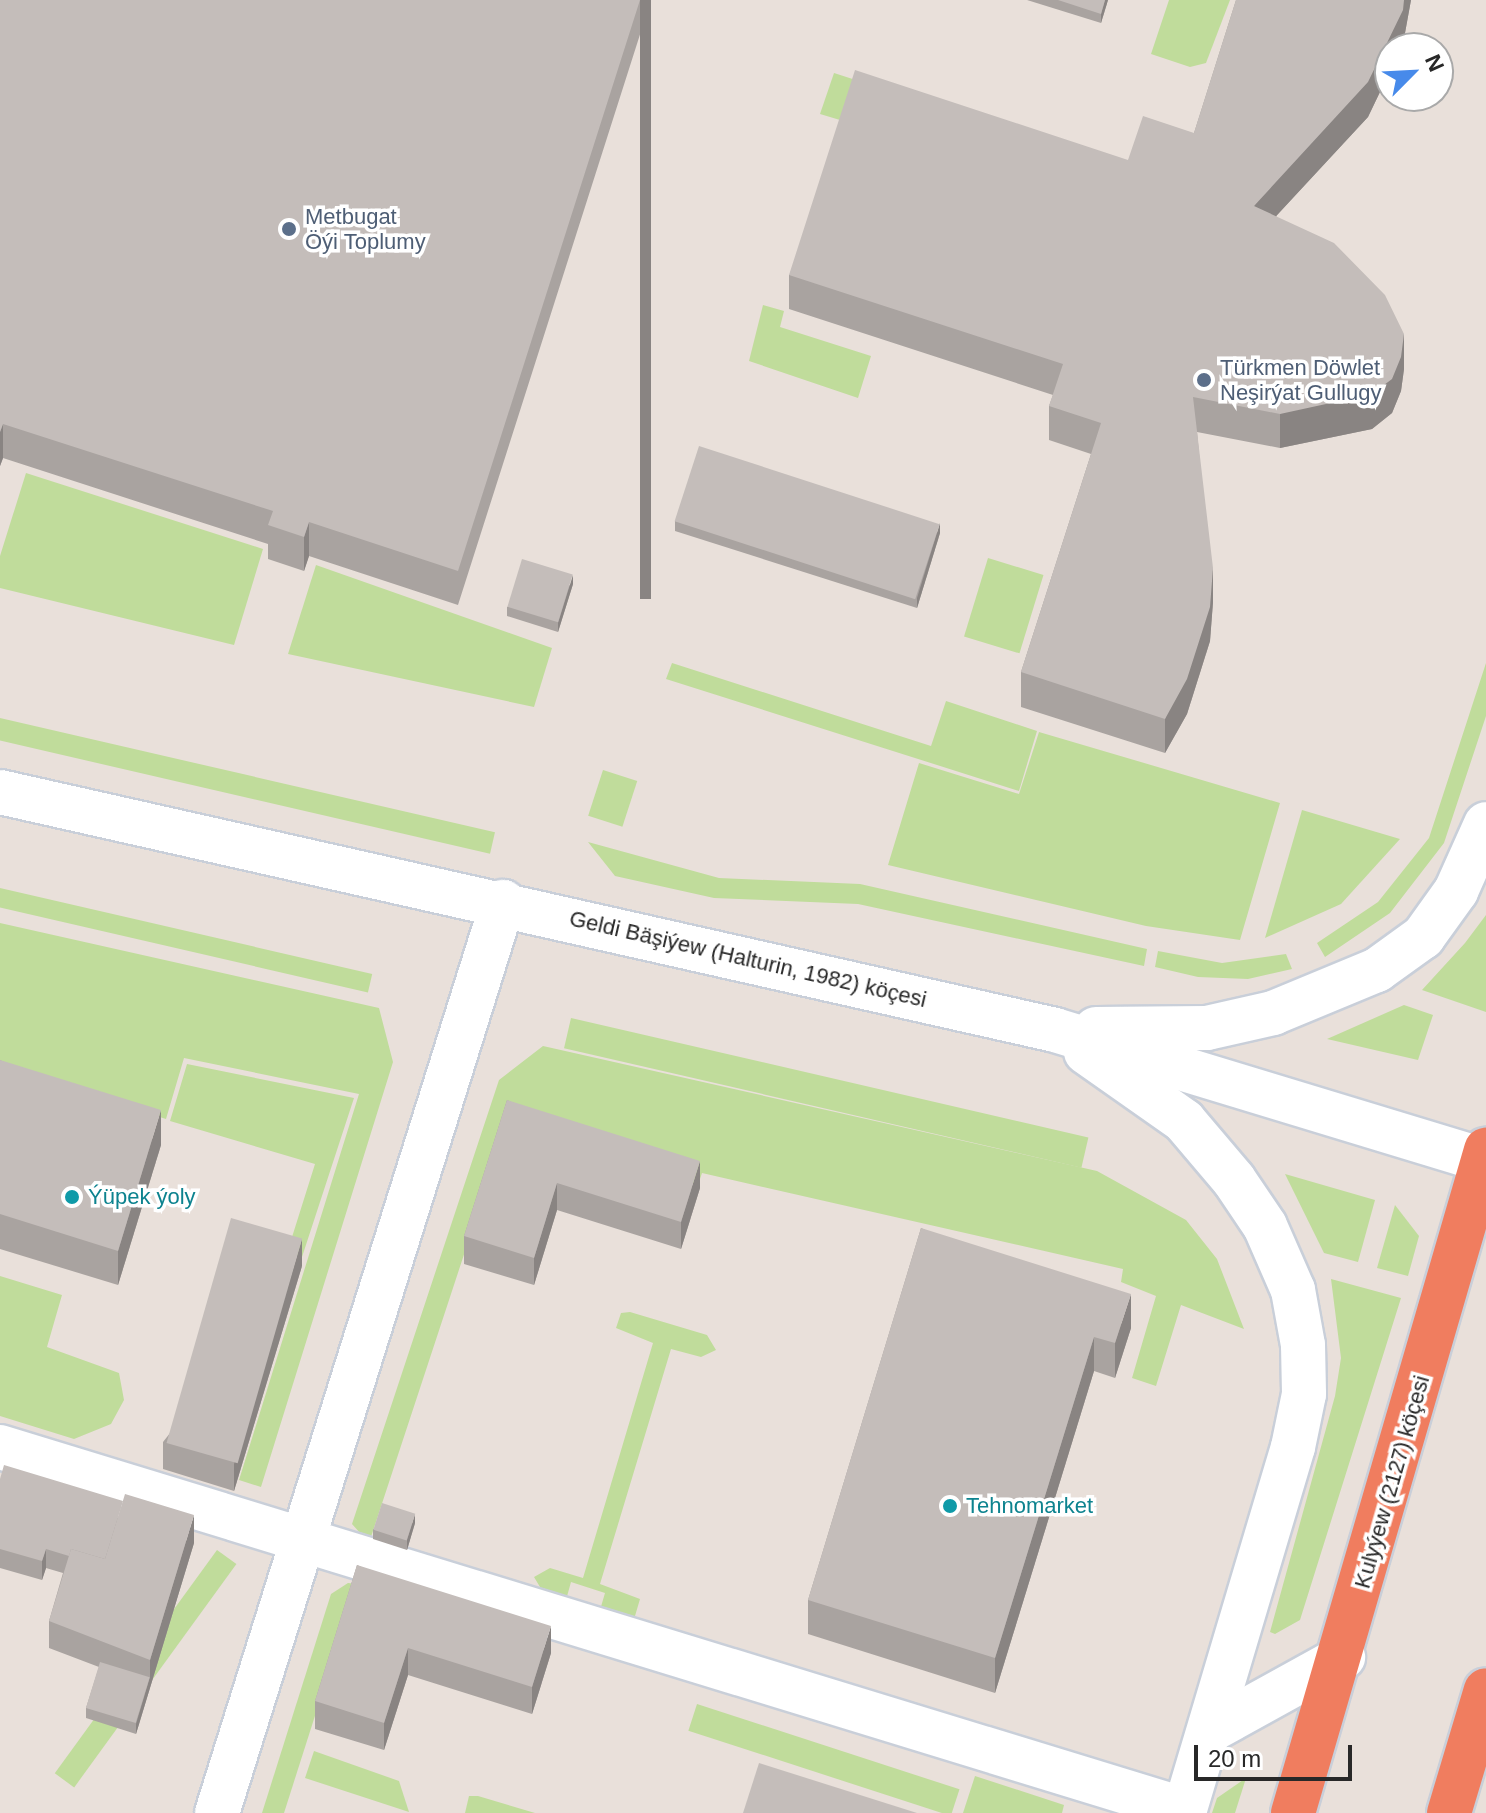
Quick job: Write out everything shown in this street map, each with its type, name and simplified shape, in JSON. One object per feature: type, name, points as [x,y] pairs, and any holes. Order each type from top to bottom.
[{"type":"highway","name":"Kulyýew (2127) köçesi","points":[[1293,1813],[1343,1657],[1485,1157]]},
{"type":"highway","points":[[1449,1813],[1486,1690]]},
{"type":"street","name":"Geldi Bäşiýew (Halturin, 1982) köçesi","points":[[0,792],[503,902],[1055,1030],[1485,1157]]},
{"type":"street","points":[[1055,1030],[1207,1028],[1331,992],[1423,937],[1456,891],[1486,824]]},
{"type":"street","points":[[217,1813],[503,902]]},
{"type":"street","points":[[0,1447],[302,1544],[1185,1812],[1211,1730],[1304,1394],[1293,1290],[1265,1226],[1184,1121],[1055,1030]]},
{"type":"street","points":[[1211,1730],[1343,1657]]},
{"type":"green space","points":[[1169,0],[1230,0],[1206,63],[1190,67],[1151,54]]},
{"type":"green space","points":[[834,73],[958,113],[840,120],[820,114]]},
{"type":"green space","points":[[763,305],[784,311],[780,327],[871,356],[858,398],[749,361]]},
{"type":"green space","points":[[26,473],[263,549],[234,645],[0,588],[0,556]]},
{"type":"green space","points":[[988,558],[1043,575],[1019,653],[964,636]]},
{"type":"green space","points":[[316,565],[552,648],[534,707],[288,654]]},
{"type":"green space","points":[[672,663],[931,746],[946,701],[1037,731],[1019,791],[666,679]]},
{"type":"green space","points":[[1486,663],[1486,716],[1444,843],[1390,913],[1325,957],[1317,943],[1378,902],[1429,838]]},
{"type":"green space","points":[[0,718],[495,832],[490,854],[0,741]]},
{"type":"green space","points":[[1039,732],[1280,803],[1240,940],[1146,926],[888,865],[919,763],[1019,794]]},
{"type":"green space","points":[[603,770],[637,781],[622,827],[588,816]]},
{"type":"green space","points":[[1302,810],[1400,839],[1341,904],[1265,938]]},
{"type":"green space","points":[[588,842],[719,878],[860,884],[1147,949],[1144,966],[858,904],[714,898],[615,876]]},
{"type":"green space","points":[[0,888],[372,974],[368,992],[0,907]]},
{"type":"green space","points":[[1486,915],[1486,1012],[1422,990],[1465,943]]},
{"type":"green space","points":[[0,923],[379,1008],[393,1062],[261,1487],[239,1480],[359,1094],[184,1058],[166,1119],[0,1067]]},
{"type":"green space","points":[[1158,951],[1222,963],[1286,954],[1292,969],[1248,979],[1198,977],[1155,967]]},
{"type":"green space","points":[[1404,1005],[1433,1015],[1418,1060],[1327,1039]]},
{"type":"green space","points":[[571,1018],[1088,1137],[1081,1168],[564,1048]]},
{"type":"green space","points":[[543,1046],[1097,1171],[1186,1220],[1217,1259],[1244,1329],[1181,1305],[1156,1386],[1132,1378],[1156,1296],[1121,1282],[1123,1269],[702,1173],[698,1185],[506,1127],[369,1543],[352,1524],[499,1080]]},
{"type":"green space","points":[[187,1064],[354,1098],[302,1257],[287,1253],[315,1164],[170,1121]]},
{"type":"green space","points":[[1285,1174],[1375,1200],[1358,1262],[1324,1253]]},
{"type":"green space","points":[[1395,1205],[1419,1236],[1408,1276],[1377,1268]]},
{"type":"green space","points":[[0,1276],[62,1295],[47,1347],[119,1373],[124,1400],[111,1424],[74,1439],[0,1416]]},
{"type":"green space","points":[[1331,1279],[1401,1298],[1300,1620],[1275,1634],[1270,1632],[1335,1396],[1341,1358]]},
{"type":"green space","points":[[630,1312],[707,1335],[716,1350],[701,1357],[671,1349],[600,1584],[640,1599],[635,1616],[625,1618],[600,1610],[605,1593],[571,1582],[566,1600],[543,1592],[534,1577],[550,1568],[583,1578],[653,1343],[616,1328],[621,1313]]},
{"type":"green space","points":[[217,1550],[236,1564],[74,1787],[55,1773]]},
{"type":"green space","points":[[348,1583],[357,1584],[284,1813],[262,1813],[331,1594]]},
{"type":"green space","points":[[697,1704],[959,1789],[952,1813],[942,1813],[688,1731]]},
{"type":"green space","points":[[314,1751],[399,1781],[409,1812],[305,1778]]},
{"type":"green space","points":[[975,1776],[1064,1805],[1062,1813],[963,1813]]},
{"type":"green space","points":[[1246,1778],[1235,1813],[1212,1813],[1217,1798]]},
{"type":"green space","points":[[469,1796],[478,1796],[535,1813],[465,1813]]},
{"type":"building","name":"Metbugat Öýi Toplumy","points":[[0,0],[640,0],[458,571],[309,522],[304,537],[268,525],[273,511],[3,424],[0,432]]},
{"type":"building","points":[[1058,0],[1105,0],[1101,14]]},
{"type":"building","name":"Türkmen Döwlet Neşirýat Gullugy","points":[[1236,0],[1404,0],[1403,10],[1392,32],[1374,32],[1374,70],[1368,82],[1254,206],[1334,243],[1385,295],[1404,334],[1401,357],[1392,379],[1372,394],[1280,414],[1193,397],[1213,568],[1210,607],[1187,679],[1165,719],[1021,672],[1101,423],[1049,406],[1063,364],[789,275],[855,70],[1128,160],[1143,116],[1194,133]]},
{"type":"building","points":[[699,446],[940,524],[915,599],[675,521]]},
{"type":"building","points":[[522,559],[573,574],[558,622],[507,607]]},
{"type":"building","name":"Ýüpek ýoly","points":[[0,1060],[161,1110],[118,1251],[0,1214]]},
{"type":"building","points":[[507,1100],[700,1161],[681,1222],[557,1183],[534,1258],[464,1236]]},
{"type":"building","points":[[231,1218],[302,1238],[238,1463],[167,1443]]},
{"type":"building","name":"Tehnomarket","points":[[921,1228],[1131,1294],[1115,1343],[1094,1337],[995,1658],[808,1600]]},
{"type":"building","points":[[4,1465],[123,1501],[105,1559],[71,1549],[69,1556],[46,1549],[42,1561],[0,1549],[0,1479]]},
{"type":"building","points":[[125,1494],[194,1515],[150,1660],[49,1621],[71,1549],[105,1559]]},
{"type":"building","points":[[382,1503],[415,1514],[407,1540],[373,1530]]},
{"type":"building","points":[[357,1565],[551,1626],[532,1687],[408,1648],[384,1723],[315,1701]]},
{"type":"building","points":[[100,1662],[150,1677],[136,1723],[86,1708]]},
{"type":"building","points":[[759,1763],[917,1813],[743,1813]]},
{"type":"place","name":"Metbugat Öýi Toplumy","points":[[289,229]]},
{"type":"place","name":"Türkmen Döwlet Neşirýat Gullugy","points":[[1204,380]]},
{"type":"place","name":"Ýüpek ýoly","points":[[72,1197]]},
{"type":"place","name":"Tehnomarket","points":[[950,1506]]}]
